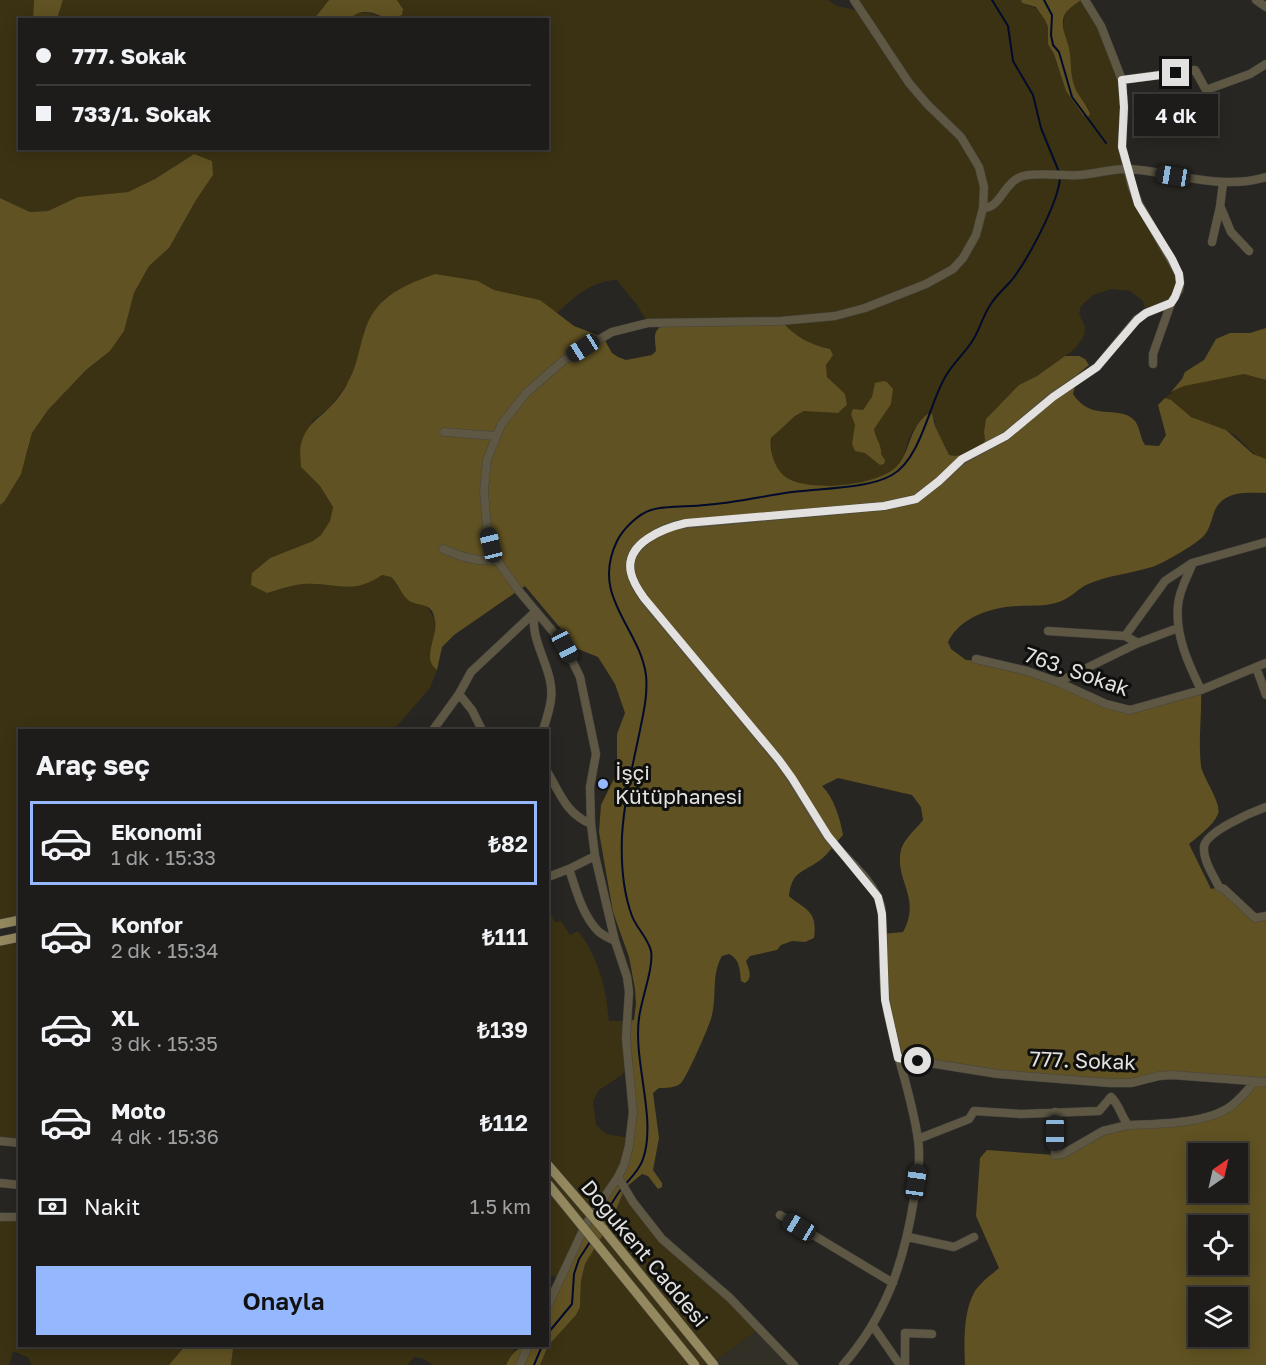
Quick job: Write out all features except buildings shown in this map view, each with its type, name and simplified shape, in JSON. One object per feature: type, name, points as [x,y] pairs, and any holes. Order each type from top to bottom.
[{"type":"main road","points":[[0,924],[18,920]]},
{"type":"main road","points":[[0,941],[18,936]]},
{"type":"main road","name":"Doğukent Caddesi","points":[[549,1166],[714,1365]]},
{"type":"main road","name":"Doğukent Caddesi","points":[[549,1185],[695,1365]]},
{"type":"street","points":[[549,1303],[586,1224],[624,1166],[629,1146],[633,1112],[626,1038],[627,977],[615,941],[595,855],[590,787],[596,754],[580,677],[565,646],[508,577],[497,560],[487,527],[484,491],[487,460],[495,436],[509,413],[542,378],[564,360],[612,332],[659,322],[751,322],[835,316],[865,308],[926,284],[952,268],[970,247],[981,222],[983,208],[983,178],[971,151],[961,137],[909,83],[854,0]]},
{"type":"street","points":[[1084,0],[1101,26],[1122,80],[1124,107],[1122,147],[1138,204],[1179,274],[1179,290],[1171,303],[1153,354],[1153,364]]},
{"type":"street","points":[[1256,0],[1266,7]]},
{"type":"street","points":[[1122,80],[1195,70],[1206,90],[1250,74],[1266,64]]},
{"type":"street","points":[[983,208],[995,205],[1016,178],[1025,175],[1079,175],[1128,169],[1223,183],[1266,177]]},
{"type":"street","points":[[1212,242],[1223,183]]},
{"type":"street","points":[[1220,207],[1230,232],[1249,251]]},
{"type":"street","points":[[843,1365],[873,1326],[893,1283],[908,1237],[918,1167],[918,1139],[885,1000],[882,914],[878,897],[828,836],[779,760],[644,598],[630,572],[632,558],[639,546],[652,536],[662,530],[686,523],[884,506],[916,499],[962,459],[1006,436],[1053,397],[1097,367],[1142,316],[1171,303]]},
{"type":"street","points":[[444,432],[495,436]]},
{"type":"street","points":[[1125,636],[1165,580],[1192,563],[1266,542]]},
{"type":"street","points":[[443,549],[471,560],[497,560]]},
{"type":"street","points":[[1192,563],[1178,603],[1178,628],[1189,665],[1201,690]]},
{"type":"street","points":[[434,729],[480,663],[536,611]]},
{"type":"street","points":[[536,611],[533,623],[550,682],[552,698],[543,729]]},
{"type":"street","points":[[1058,682],[1138,643],[1178,628]]},
{"type":"street","points":[[1048,631],[1125,636],[1138,643]]},
{"type":"street","name":"763. Sokak","points":[[976,659],[1016,668],[1058,682],[1106,704],[1130,710],[1201,690],[1266,663]]},
{"type":"street","points":[[1256,667],[1266,695]]},
{"type":"street","points":[[459,694],[472,710],[482,729]]},
{"type":"street","points":[[549,775],[564,804],[581,820],[591,824]]},
{"type":"street","points":[[1266,807],[1208,838],[1203,845],[1204,856],[1221,888],[1255,918],[1266,916]]},
{"type":"street","points":[[549,877],[595,855]]},
{"type":"street","points":[[569,869],[582,906],[589,917],[598,931],[615,941]]},
{"type":"street","name":"777. Sokak","points":[[898,1058],[998,1074],[1110,1083],[1131,1083],[1172,1075],[1266,1082]]},
{"type":"street","points":[[1054,1112],[1055,1155],[1063,1154],[1103,1131],[1128,1125],[1186,1121],[1213,1114],[1230,1107],[1254,1082]]},
{"type":"street","points":[[1110,1083],[1111,1097],[1128,1125]]},
{"type":"street","points":[[918,1139],[969,1119],[974,1110],[1021,1114],[1099,1111],[1111,1097]]},
{"type":"street","points":[[0,1141],[18,1143]]},
{"type":"street","points":[[618,1177],[633,1202],[662,1239],[730,1298],[794,1365]]},
{"type":"street","points":[[0,1183],[18,1185]]},
{"type":"street","points":[[780,1215],[893,1283]]},
{"type":"street","points":[[0,1217],[18,1217]]},
{"type":"street","points":[[908,1237],[954,1248],[974,1237]]},
{"type":"street","points":[[873,1326],[903,1365]]},
{"type":"street","points":[[903,1365],[905,1333],[932,1334]]},
{"type":"street","points":[[520,1365],[528,1347]]},
{"type":"shaded area","points":[[0,0],[34,0],[33,18],[18,18],[18,150],[549,150],[549,18],[383,18],[403,9],[397,0],[828,0],[837,6],[860,11],[854,0],[1021,0],[1022,3],[1038,9],[1045,20],[1048,27],[1048,44],[1054,54],[1066,91],[1083,115],[1089,109],[1073,83],[1070,72],[1069,48],[1064,37],[1064,17],[1073,4],[1085,0],[1122,80],[1122,128],[1132,187],[1179,274],[1175,297],[1146,313],[1143,301],[1130,291],[1111,289],[1093,295],[1081,306],[1079,313],[1085,327],[1084,336],[1075,349],[1037,376],[1019,385],[994,410],[984,432],[985,441],[978,448],[964,455],[949,455],[935,426],[935,420],[923,417],[911,434],[903,458],[894,469],[872,480],[825,486],[810,485],[787,478],[776,466],[772,455],[772,438],[797,415],[805,411],[837,412],[847,405],[843,393],[827,375],[826,364],[830,349],[803,339],[781,321],[648,323],[617,280],[591,286],[556,314],[540,300],[494,290],[478,281],[456,279],[364,330],[362,347],[349,382],[329,408],[312,421],[301,467],[320,486],[333,507],[330,521],[321,535],[313,541],[270,558],[252,573],[267,593],[299,585],[362,585],[382,575],[391,577],[407,598],[426,605],[435,620],[433,667],[437,670],[430,688],[396,727],[372,729],[18,729],[18,920],[0,924],[0,505],[4,502],[26,457],[32,433],[48,410],[86,370],[110,351],[124,330],[134,293],[149,266],[169,248],[213,175],[194,154],[155,179],[128,192],[78,197],[48,211],[30,212],[0,198]]},
{"type":"shaded area","points":[[34,0],[63,0],[57,18],[33,18]]},
{"type":"shaded area","points":[[63,0],[329,0],[315,18],[58,18]]},
{"type":"shaded area","points":[[329,0],[397,0],[403,9],[402,15],[395,17],[365,12],[348,18],[315,18]]},
{"type":"shaded area","points":[[1021,0],[1081,0],[1067,11],[1063,17],[1063,24],[1074,84],[1089,111],[1088,117],[1083,115],[1066,91],[1054,54],[1048,44],[1048,27],[1045,20],[1036,7],[1022,3]]},
{"type":"shaded area","points":[[355,14],[373,14],[383,18],[348,18]]},
{"type":"shaded area","points":[[194,154],[212,161],[213,175],[169,248],[149,266],[134,293],[124,331],[110,351],[86,370],[48,410],[32,433],[21,474],[0,505],[0,198],[30,212],[48,211],[78,197],[128,192],[155,179]]},
{"type":"shaded area","points":[[435,274],[478,281],[494,290],[540,300],[574,326],[603,337],[612,353],[626,360],[652,355],[656,351],[656,332],[661,326],[671,321],[781,321],[803,339],[830,349],[833,355],[826,365],[827,377],[845,394],[847,405],[838,413],[804,411],[795,416],[771,438],[772,455],[783,475],[797,482],[811,485],[858,483],[886,474],[900,462],[921,419],[928,414],[932,414],[935,426],[949,455],[968,453],[978,448],[985,441],[986,419],[1019,385],[1037,376],[1065,356],[1079,356],[1089,365],[1078,374],[1073,394],[1080,403],[1096,411],[1127,415],[1137,425],[1145,445],[1159,446],[1166,435],[1158,405],[1165,398],[1171,400],[1191,417],[1226,430],[1253,454],[1266,459],[1266,493],[1245,493],[1226,498],[1216,508],[1203,537],[1172,557],[1152,567],[1094,582],[1054,604],[1008,607],[988,611],[960,626],[948,642],[951,649],[966,660],[994,662],[1130,710],[1201,690],[1201,766],[1215,797],[1218,814],[1213,823],[1189,844],[1211,889],[1219,887],[1249,913],[1266,917],[1266,1365],[965,1365],[965,1327],[971,1299],[980,1285],[999,1268],[976,1216],[980,1158],[987,1150],[1055,1155],[1103,1131],[1186,1121],[1221,1112],[1254,1083],[1172,1075],[1144,1081],[1057,1079],[899,1056],[893,1043],[882,934],[903,932],[908,920],[909,899],[901,871],[901,850],[907,838],[923,820],[921,807],[912,795],[838,778],[822,786],[836,809],[843,835],[822,858],[795,877],[790,888],[789,896],[812,916],[815,929],[814,938],[805,942],[792,941],[781,945],[777,950],[750,956],[746,961],[750,976],[745,983],[741,981],[739,966],[733,956],[729,954],[722,956],[716,970],[711,1020],[688,1072],[679,1085],[659,1088],[653,1093],[659,1138],[653,1170],[662,1183],[662,1187],[658,1189],[648,1176],[642,1174],[625,1188],[611,1222],[585,1264],[581,1281],[580,1307],[576,1315],[549,1345],[549,1303],[575,1246],[618,1177],[632,1129],[628,1021],[634,1020],[635,989],[629,957],[613,912],[599,832],[601,805],[614,779],[617,734],[625,713],[615,684],[598,657],[578,649],[525,586],[454,635],[442,647],[437,670],[430,660],[435,627],[434,614],[428,607],[408,600],[391,577],[382,575],[353,587],[304,584],[267,593],[251,585],[252,573],[270,558],[313,541],[321,535],[330,521],[333,507],[320,486],[301,467],[301,444],[309,427],[342,392],[356,364],[371,317],[382,302],[395,292]]},
{"type":"shaded area","points":[[1266,328],[1266,380],[1244,374],[1184,386],[1171,392],[1185,372],[1204,360],[1216,339],[1230,333],[1250,333]]},
{"type":"shaded area","points":[[1244,374],[1266,380],[1266,459],[1253,453],[1231,433],[1192,417],[1165,398],[1191,384]]},
{"type":"shaded area","points":[[884,381],[893,389],[891,404],[874,429],[885,460],[884,464],[880,465],[865,453],[855,451],[852,444],[855,425],[851,414],[853,409],[863,410],[872,397],[875,383]]},
{"type":"shaded area","points":[[551,913],[555,922],[561,921],[570,935],[578,931],[585,941],[596,963],[603,985],[609,1021],[628,1021],[629,1062],[622,1075],[599,1090],[593,1101],[596,1125],[606,1134],[630,1138],[624,1165],[560,1279],[549,1274],[549,914]]},
{"type":"shaded area","points":[[18,937],[18,1143],[0,1141],[0,941]]},
{"type":"shaded area","points":[[625,1188],[653,1227],[760,1328],[710,1365],[540,1365],[549,1345],[576,1315],[580,1307],[581,1281],[585,1264],[611,1222]]},
{"type":"shaded area","points":[[0,1217],[18,1217],[18,1347],[185,1347],[169,1365],[31,1365],[29,1358],[13,1351],[9,1365],[0,1365]]},
{"type":"shaded area","points":[[760,1328],[794,1365],[710,1365]]},
{"type":"shaded area","points":[[184,1347],[234,1347],[231,1365],[169,1365]]},
{"type":"shaded area","points":[[234,1347],[511,1347],[515,1351],[506,1365],[433,1365],[424,1359],[414,1357],[408,1365],[231,1365]]},
{"type":"shaded area","points":[[548,1347],[540,1365],[506,1365],[518,1349]]},
{"type":"waterway","points":[[992,0],[1008,26],[1013,61],[1033,95],[1041,128],[1059,172]]},
{"type":"waterway","points":[[1044,0],[1052,15],[1053,45],[1059,52],[1072,97],[1106,143]]},
{"type":"waterway","points":[[601,1221],[619,1192],[639,1168],[647,1143],[646,1108],[638,1035],[651,951],[629,907],[622,866],[625,811],[644,713],[646,675],[642,657],[612,595],[609,579],[610,561],[617,541],[636,518],[657,508],[699,506],[870,483],[882,480],[902,467],[917,445],[946,376],[974,339],[991,303],[1011,281],[1033,246],[1054,201],[1060,177]]},
{"type":"waterway","points":[[549,1332],[572,1304],[574,1274],[579,1259],[590,1242]]},
{"type":"waterway","points":[[534,1365],[542,1347]]},
{"type":"place","name":"İşçi Kütüphanesi","points":[[603,784]]},
{"type":"route","points":[[918,1061],[898,1058],[894,1043],[885,1000],[882,914],[878,897],[828,836],[779,760],[644,598],[630,572],[630,565],[639,546],[662,530],[675,525],[884,506],[912,501],[939,481],[962,459],[1006,436],[1053,397],[1097,367],[1142,316],[1171,303],[1179,290],[1179,274],[1138,204],[1122,147],[1124,107],[1122,80],[1176,73]]}]
